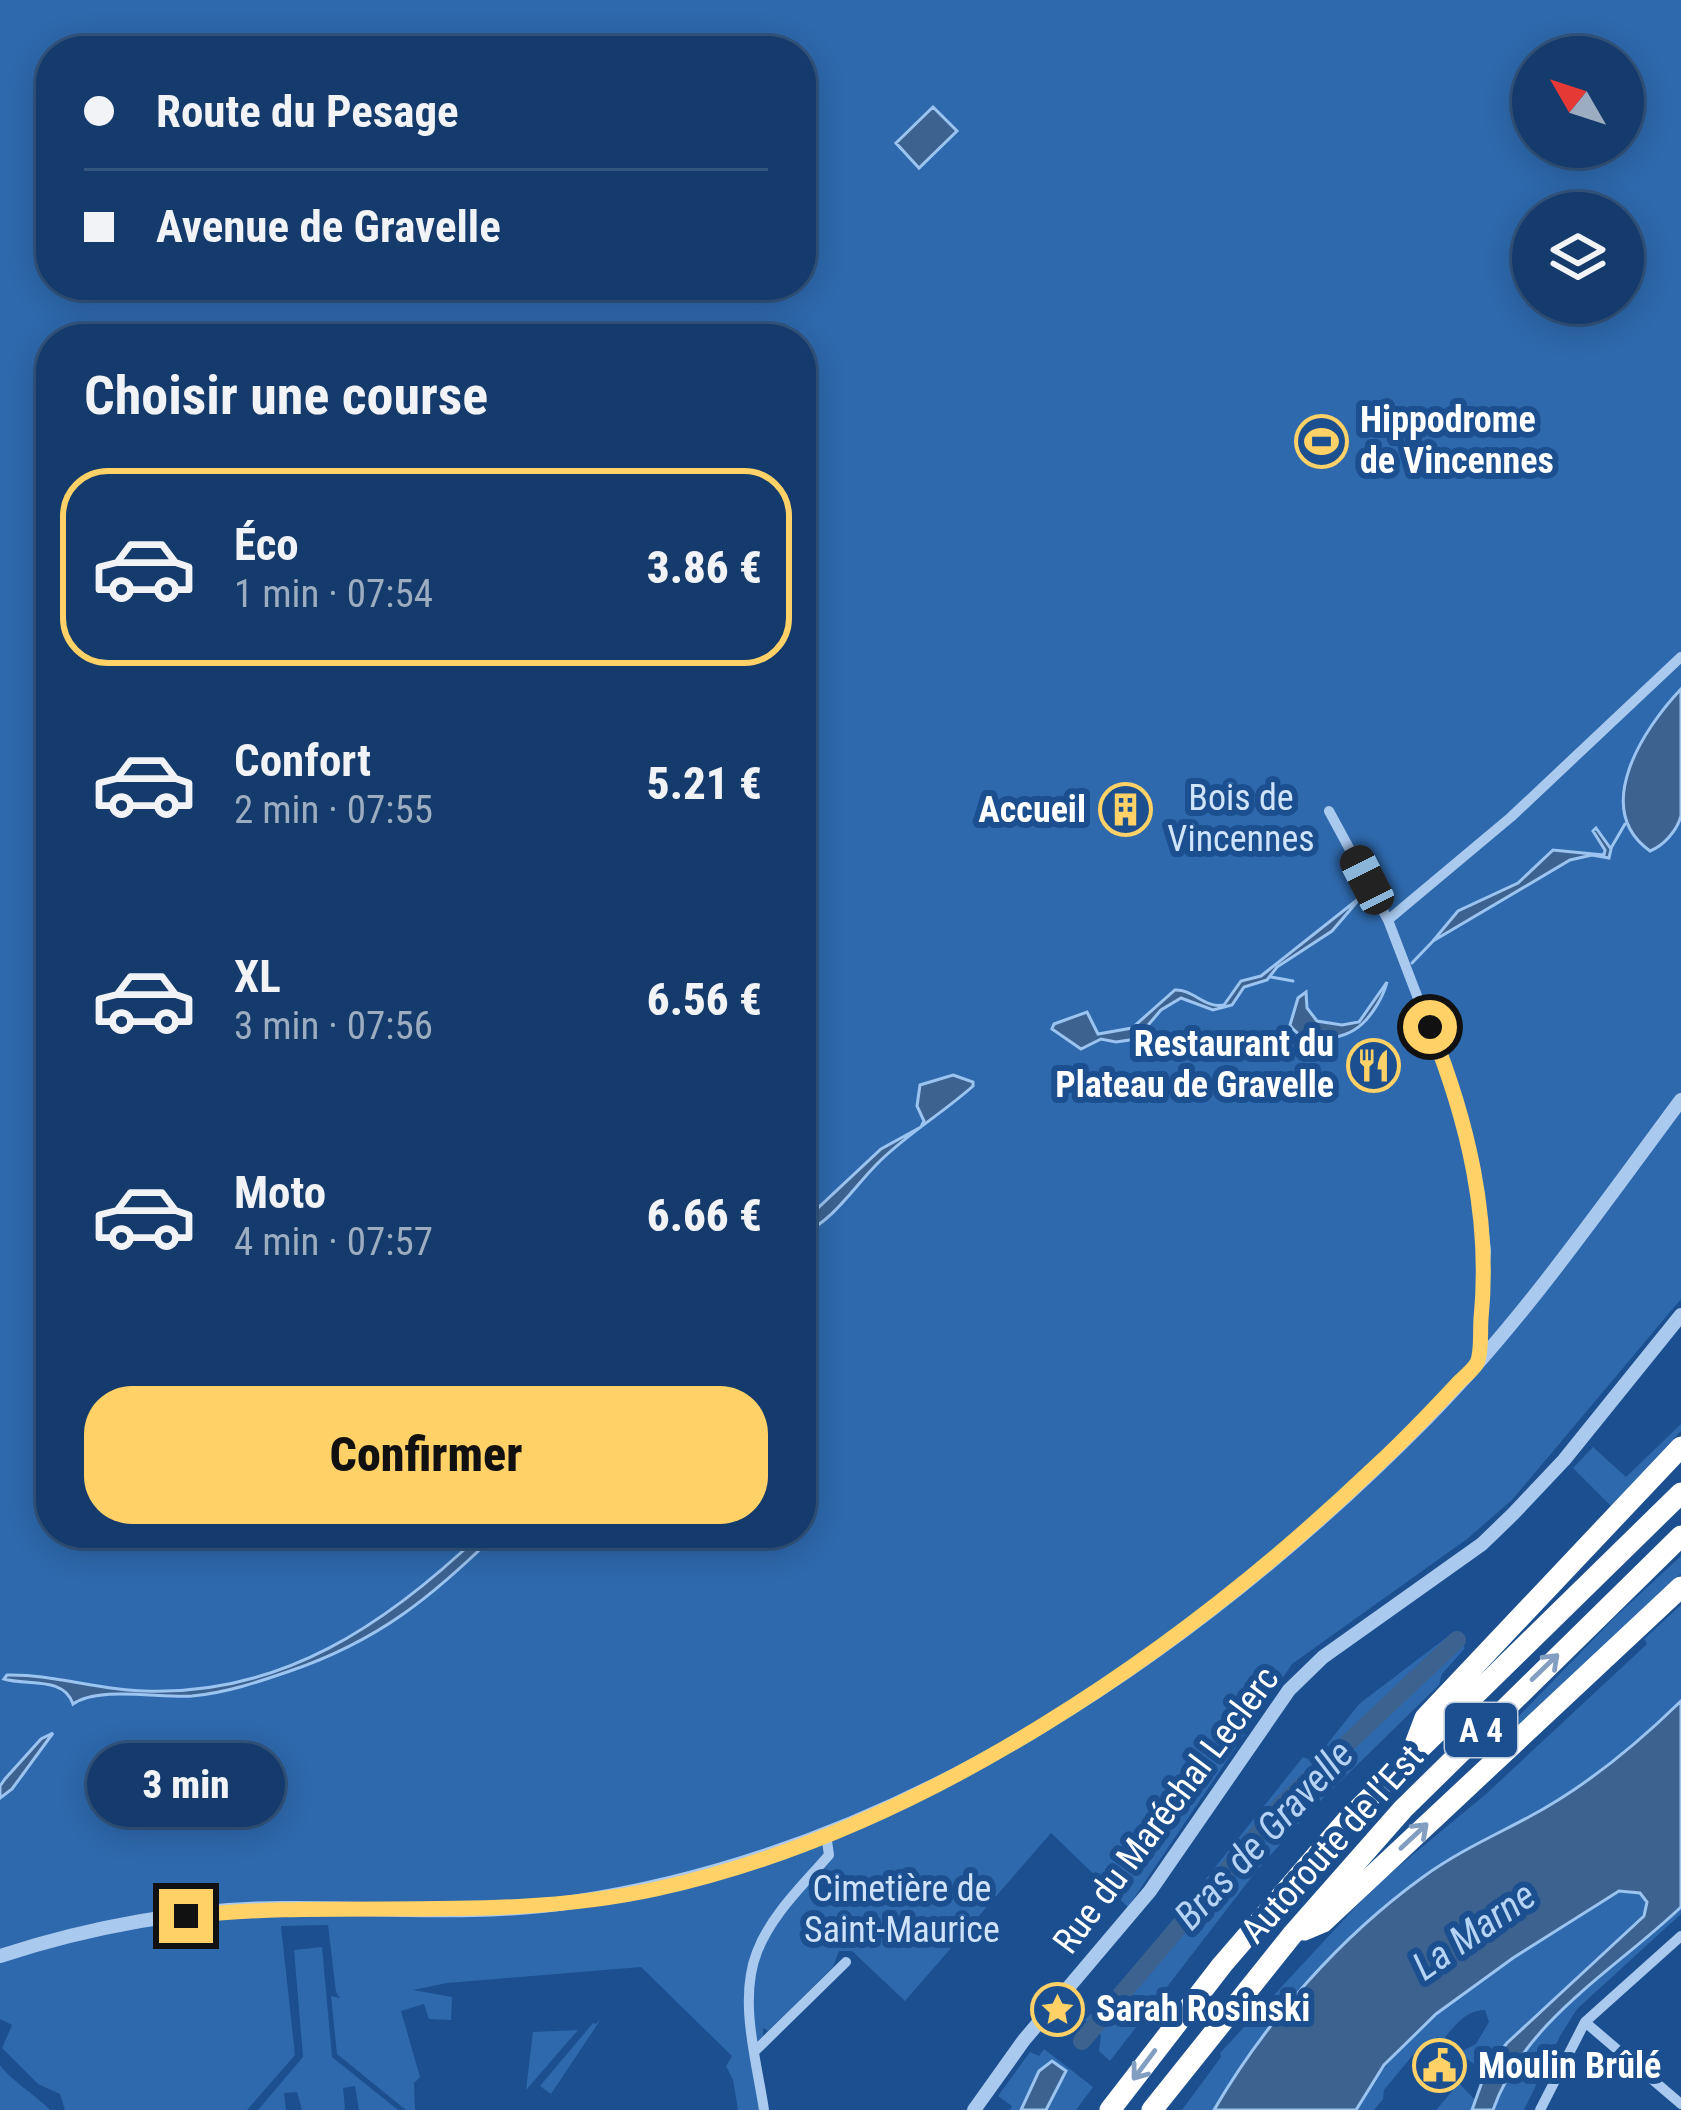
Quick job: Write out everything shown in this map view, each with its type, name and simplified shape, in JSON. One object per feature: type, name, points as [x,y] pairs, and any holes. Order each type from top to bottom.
[{"type":"highway","points":[[1412,1753],[1425,1718],[1681,1447]]},
{"type":"highway","name":"Autoroute de l’Est","points":[[1110,2110],[1222,1965],[1320,1850],[1412,1753],[1681,1492]]},
{"type":"highway","name":"Autoroute de l’Est","points":[[1152,2110],[1292,1935],[1465,1745],[1681,1536]]},
{"type":"highway","points":[[1292,1935],[1323,1922],[1681,1587]]},
{"type":"street","points":[[1388,920],[1511,817],[1681,657]]},
{"type":"street","points":[[1329,811],[1388,920],[1455,1095],[1479,1190],[1486,1250],[1477,1363]]},
{"type":"street","points":[[0,1956],[72,1934],[246,1909],[478,1911],[565,1904],[656,1889],[826,1834],[928,1788],[1016,1740],[1197,1619],[1333,1507],[1477,1363],[1681,1100]]},
{"type":"street","name":"Rue du Maréchal Leclerc","points":[[974,2110],[1024,2040],[1150,1891],[1289,1690],[1322,1657],[1482,1544],[1514,1514],[1681,1315]]},
{"type":"street","points":[[764,2110],[749,2002],[757,1950],[829,1855],[826,1834]]},
{"type":"street","points":[[1540,2110],[1585,2022],[1681,1936]]},
{"type":"street","points":[[756,2050],[846,1963]]},
{"type":"street","points":[[1585,2022],[1681,2104]]},
{"type":"green space","name":"Bois de Vincennes","points":[[0,0],[1681,0],[1681,1299],[1512,1500],[1467,1539],[1292,1664],[1128,1907],[1051,1833],[905,2001],[852,1951],[839,1951],[833,1967],[768,2031],[763,2028],[755,2044],[764,2110],[738,2110],[726,2066],[732,2056],[641,1967],[413,1990],[452,1997],[451,2020],[429,2019],[424,2004],[401,2011],[420,2077],[414,2083],[415,2110],[406,2110],[337,2054],[331,1996],[340,1998],[328,1925],[281,1926],[295,2055],[247,2110],[65,2110],[60,2094],[38,2084],[2,2048],[12,2025],[0,2019]]},
{"type":"green space","points":[[1681,1424],[1681,1431],[1611,1506],[1573,1468],[1593,1447],[1626,1477]]},
{"type":"green space","points":[[1681,1556],[1681,1574],[1519,1726],[1514,1721]]},
{"type":"green space","points":[[1681,1605],[1681,1701],[1589,1780],[1448,1860],[1392,1901],[1306,1983],[1256,2045],[1214,2110],[1182,2110],[1220,2053],[1375,1886],[1486,1794],[1647,1644],[1644,1639]]},
{"type":"green space","points":[[1451,1634],[1465,1648],[1442,1674],[1439,1685],[1257,1870],[1110,2061],[1099,2051],[1101,2035],[1085,2020],[1138,1964],[1303,1757],[1314,1761],[1359,1704]]},
{"type":"green space","points":[[1619,1891],[1640,1893],[1647,1902],[1644,1916],[1518,2031],[1485,2072],[1459,2053],[1476,2044],[1489,2022],[1485,2010],[1462,2019],[1445,2037],[1447,2043],[1437,2037],[1424,2052],[1432,2061],[1417,2050],[1374,2110],[1356,2110],[1380,2073],[1440,2012]]},
{"type":"green space","points":[[1681,1907],[1681,1914],[1577,2009],[1524,2110],[1493,2110],[1508,2078],[1549,2023]]},
{"type":"green space","points":[[322,1947],[332,2057],[398,2110],[359,2110],[355,2086],[343,2088],[345,2110],[302,2110],[297,2092],[284,2093],[286,2110],[258,2110],[303,2057],[294,1950]]},
{"type":"green space","points":[[601,2019],[551,2094],[540,2086],[593,2023]]},
{"type":"green space","points":[[578,2030],[526,2090],[533,2032]]},
{"type":"green space","points":[[1044,2049],[1093,2087],[1076,2110],[1046,2110],[1065,2072],[1032,2091],[1021,2110],[1010,2110],[1012,2106],[998,2096],[1030,2052],[1039,2056]]},
{"type":"green space","points":[[0,2065],[9,2076],[50,2110],[0,2110]]},
{"type":"green space","points":[[1459,2083],[1475,2100],[1472,2110],[1436,2110]]},
{"type":"water","points":[[933,107],[957,131],[919,168],[896,143]]},
{"type":"water","points":[[1681,689],[1681,816],[1669,837],[1650,851],[1633,834],[1625,814],[1624,792],[1639,747]]},
{"type":"water","points":[[1596,828],[1611,849],[1609,858],[1592,855],[1570,860],[1433,941],[1458,911],[1518,883],[1553,850],[1604,855],[1593,831]]},
{"type":"water","points":[[1362,896],[1332,931],[1277,967],[1267,980],[1244,987],[1232,1005],[1213,1010],[1181,998],[1161,1010],[1136,1039],[1101,1039],[1081,1049],[1052,1029],[1054,1024],[1087,1012],[1098,1034],[1132,1028],[1175,990],[1224,1005],[1241,981],[1261,976]]},
{"type":"water","points":[[1387,982],[1370,1015],[1345,1034],[1314,1039],[1290,1025],[1298,998],[1306,992],[1307,1008],[1317,1021],[1359,1022]]},
{"type":"water","points":[[953,1075],[973,1082],[973,1086],[921,1127],[920,1085]]},
{"type":"water","points":[[920,1128],[816,1226],[816,1210],[881,1149]]},
{"type":"water","points":[[466,1548],[481,1548],[377,1631],[321,1659],[254,1683],[192,1696],[98,1695],[73,1704],[62,1689],[4,1679],[24,1675],[144,1691],[241,1681],[286,1667],[369,1625]]},
{"type":"water","name":"La Marne","points":[[1681,1701],[1681,1907],[1549,2023],[1507,2078],[1493,2110],[1472,2110],[1487,2068],[1507,2043],[1644,1916],[1647,1902],[1640,1893],[1619,1891],[1436,2014],[1384,2065],[1356,2110],[1214,2110],[1281,2013],[1362,1926],[1435,1868],[1589,1780]]},
{"type":"water","points":[[53,1733],[12,1789],[0,1798],[5,1779],[41,1739]]},
{"type":"water","points":[[1052,2061],[1066,2071],[1046,2110],[1021,2110],[1039,2071]]},
{"type":"waterway","points":[[1611,848],[1625,824]]},
{"type":"waterway","points":[[1412,963],[1435,939]]},
{"type":"waterway","points":[[1271,977],[1293,981]]},
{"type":"waterway","name":"Bras de Gravelle","points":[[1082,2041],[1282,1805],[1457,1640]]},
{"type":"place","name":"Hippodrome de Vincennes","points":[[1321,441]]},
{"type":"place","name":"Accueil","points":[[1125,810]]},
{"type":"place","name":"Restaurant du Plateau de Gravelle","points":[[1373,1065]]},
{"type":"place","name":"Sarah Rosinski","points":[[1057,2009]]},
{"type":"place","name":"Moulin Brûlé","points":[[1439,2066]]},
{"type":"route","points":[[186,1916],[246,1909],[478,1911],[565,1904],[656,1889],[733,1867],[826,1834],[928,1788],[1079,1702],[1197,1619],[1333,1507],[1477,1363],[1486,1250],[1479,1190],[1455,1095],[1430,1027]]},
{"type":"park label","name":"Cimetière de Saint-Maurice","points":[[902,1910]]}]
